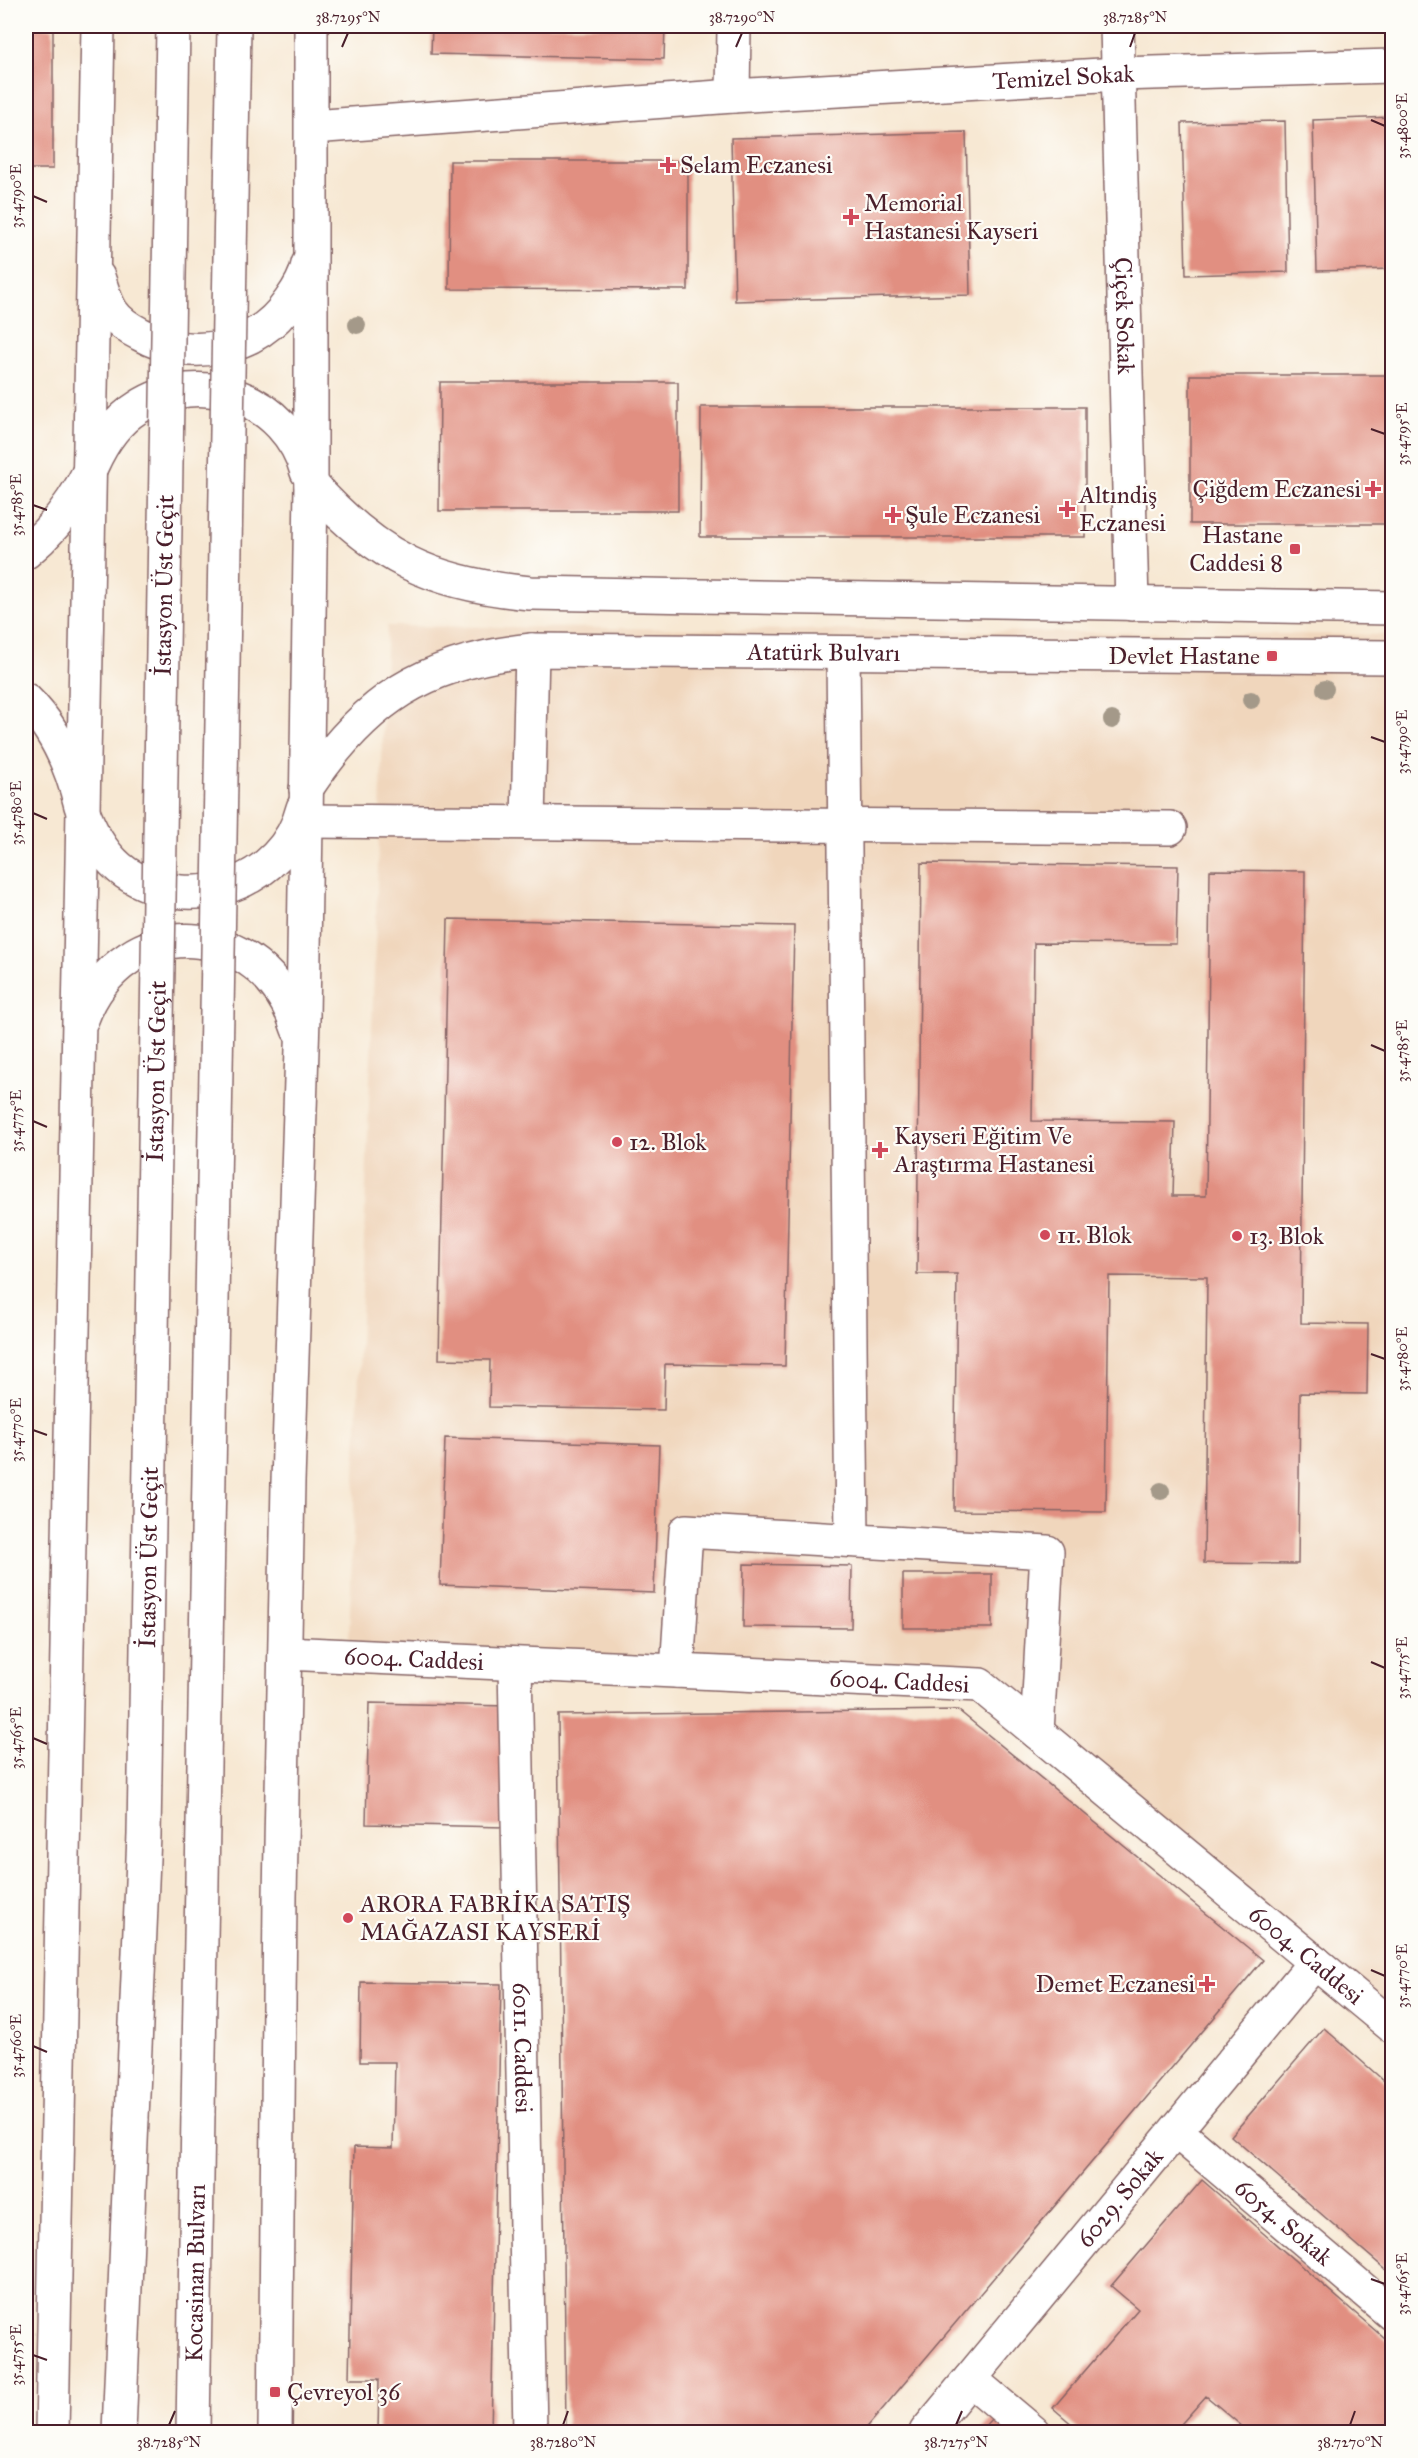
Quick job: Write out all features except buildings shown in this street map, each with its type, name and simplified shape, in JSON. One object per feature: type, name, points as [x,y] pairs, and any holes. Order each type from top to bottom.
[{"type":"main road","points":[[52,2433],[99,26]]},
{"type":"main road","name":"İstasyon Üst Geçit","points":[[119,2433],[144,1823],[173,26]]},
{"type":"main road","name":"Kocasinan Bulvarı","points":[[193,2433],[234,26]]},
{"type":"main road","points":[[275,2433],[279,1933],[302,1042],[311,484],[310,26]]},
{"type":"main road","points":[[734,26],[734,96]]},
{"type":"main road","name":"Çiçek Sokak","points":[[1117,26],[1132,604]]},
{"type":"main road","name":"Temizel Sokak","points":[[312,127],[734,96],[1119,74],[1392,66]]},
{"type":"main road","points":[[94,267],[112,312],[130,329],[152,341],[176,348],[201,350],[224,347],[246,339],[267,327],[284,310],[297,291],[307,269],[311,243]]},
{"type":"main road","points":[[26,552],[62,518],[78,495],[101,446],[116,425],[136,408],[159,396],[210,389],[234,394],[256,404],[276,419],[292,438],[304,460],[311,484],[337,514],[369,540],[402,561],[443,579],[486,589],[542,594],[1392,608]]},
{"type":"main road","points":[[528,822],[532,650]]},
{"type":"main road","name":"Atatürk Bulvarı","points":[[306,789],[329,755],[355,726],[385,701],[419,680],[455,664],[532,650],[1392,657]]},
{"type":"main road","points":[[843,653],[852,1540]]},
{"type":"main road","points":[[26,700],[53,735],[76,785],[92,835],[107,855],[125,872],[147,884],[170,892],[219,891],[262,870],[279,854],[293,834],[302,812],[306,789]]},
{"type":"main road","points":[[306,821],[1170,828]]},
{"type":"main road","points":[[79,1028],[90,998],[105,977],[124,960],[148,948],[172,942],[198,941],[222,946],[245,956],[265,971],[281,990],[292,1012],[302,1042]]},
{"type":"main road","points":[[677,1671],[686,1531],[1047,1552],[1037,1732]]},
{"type":"main road","name":"6004. Caddesi","points":[[285,1653],[980,1685],[1392,2026]]},
{"type":"main road","name":"6011. Caddesi","points":[[515,1664],[530,2433]]},
{"type":"main road","name":"6029. Sokak","points":[[926,2433],[1315,1962]]},
{"type":"main road","name":"6054. Sokak","points":[[1176,2131],[1392,2314]]},
{"type":"main road","points":[[970,2379],[1033,2433]]},
{"type":"shaded area","name":"Kayseri Eğitim Ve Araştırma Hastanesi","points":[[387,626],[1392,635],[1392,2010],[980,1673],[348,1665]]},
{"type":"place","name":"Selam Eczanesi","points":[[668,165]]},
{"type":"place","name":"Memorial Hastanesi Kayseri","points":[[851,217]]},
{"type":"place","name":"Çiğdem Eczanesi","points":[[1373,489]]},
{"type":"place","name":"Altındiş Eczanesi","points":[[1067,509]]},
{"type":"place","name":"Şule Eczanesi","points":[[893,515]]},
{"type":"place","name":"Hastane Caddesi 8","points":[[1295,549]]},
{"type":"place","name":"Devlet Hastane","points":[[1272,656]]},
{"type":"place","name":"12. Blok","points":[[617,1142]]},
{"type":"place","name":"Kayseri Eğitim Ve Araştırma Hastanesi","points":[[880,1150]]},
{"type":"place","name":"11. Blok","points":[[1045,1235]]},
{"type":"place","name":"13. Blok","points":[[1237,1236]]},
{"type":"place","name":"ARORA FABRİKA SATIŞ MAĞAZASI KAYSERİ","points":[[348,1918]]},
{"type":"place","name":"Demet Eczanesi","points":[[1207,1984]]},
{"type":"place","name":"Çevreyol 36","points":[[275,2392]]}]
